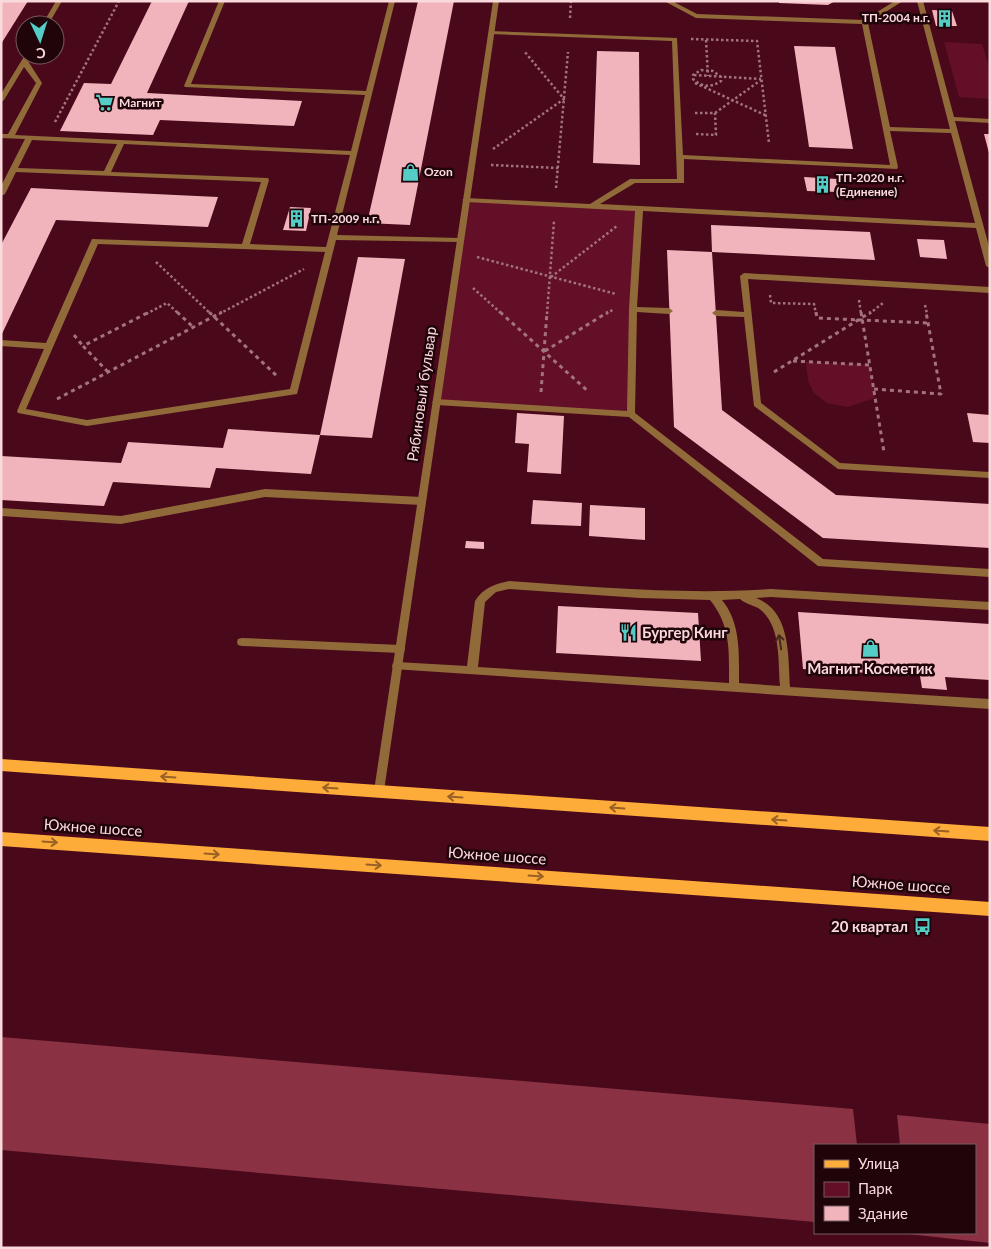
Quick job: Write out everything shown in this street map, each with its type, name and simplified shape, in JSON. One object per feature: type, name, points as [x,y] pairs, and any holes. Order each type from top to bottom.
[{"type":"main road","points":[[1,765],[990,834]]},
{"type":"main road","name":"Южное шоссе","points":[[1,839],[990,909]]},
{"type":"street","points":[[51,15],[59,1]]},
{"type":"street","points":[[222,1],[187,86],[368,93]]},
{"type":"street","points":[[328,254],[245,247],[95,241],[22,411],[87,423],[294,392],[392,1]]},
{"type":"street","name":"Рябиновый бульвар","points":[[378,791],[496,1]]},
{"type":"street","points":[[667,1],[696,16],[864,22],[900,1]]},
{"type":"street","points":[[920,1],[990,266]]},
{"type":"street","points":[[680,157],[894,167],[864,22]]},
{"type":"street","points":[[491,32],[675,38],[681,181],[633,181],[592,206]]},
{"type":"street","points":[[1,100],[22,65]]},
{"type":"street","points":[[10,136],[39,83],[30,65]]},
{"type":"street","points":[[952,119],[990,121]]},
{"type":"street","points":[[886,129],[955,131]]},
{"type":"street","points":[[1,136],[353,153]]},
{"type":"street","points":[[1,194],[30,137]]},
{"type":"street","points":[[106,174],[121,142]]},
{"type":"street","points":[[14,170],[265,180],[245,247]]},
{"type":"street","points":[[466,200],[980,226]]},
{"type":"street","points":[[631,414],[633,298],[639,209]]},
{"type":"street","points":[[332,237],[460,240]]},
{"type":"street","points":[[990,290],[744,276],[757,404],[838,466],[990,475]]},
{"type":"street","points":[[633,309],[669,311]]},
{"type":"street","points":[[716,313],[749,315]]},
{"type":"street","points":[[1,343],[49,346]]},
{"type":"street","points":[[436,402],[631,414],[821,563],[990,573]]},
{"type":"street","points":[[1,512],[121,520],[265,493],[422,501]]},
{"type":"street","points":[[472,670],[480,601],[486,593],[496,587],[509,585],[713,596],[771,593],[990,606]]},
{"type":"street","points":[[713,596],[728,616],[732,627],[734,688]]},
{"type":"street","points":[[740,596],[758,602],[768,610],[777,625],[781,643],[785,691]]},
{"type":"street","points":[[242,642],[400,649]]},
{"type":"street","points":[[397,666],[990,704]]},
{"type":"path","points":[[46,138],[119,1]]},
{"type":"path","points":[[510,33],[564,99]]},
{"type":"path","points":[[540,408],[569,35]]},
{"type":"path","points":[[675,38],[757,41],[771,161]]},
{"type":"path","points":[[706,40],[708,76]]},
{"type":"path","points":[[693,75],[696,72],[708,70],[721,77]]},
{"type":"path","points":[[677,74],[761,79]]},
{"type":"path","points":[[677,74],[766,115]]},
{"type":"path","points":[[693,75],[696,83],[703,86],[717,84],[721,81],[721,77]]},
{"type":"path","points":[[679,133],[716,135],[715,113],[761,79]]},
{"type":"path","points":[[472,165],[564,99]]},
{"type":"path","points":[[472,165],[558,168]]},
{"type":"path","points":[[551,278],[639,209]]},
{"type":"path","points":[[137,243],[294,392]]},
{"type":"path","points":[[459,251],[551,278],[633,298]]},
{"type":"path","points":[[30,413],[328,254]]},
{"type":"path","points":[[455,273],[611,412]]},
{"type":"path","points":[[767,278],[771,303],[814,304],[817,318],[928,322]]},
{"type":"path","points":[[856,282],[887,468]]},
{"type":"path","points":[[755,384],[862,319],[907,285]]},
{"type":"path","points":[[874,389],[941,394],[922,286]]},
{"type":"path","points":[[544,352],[633,298]]},
{"type":"path","points":[[108,372],[83,346],[167,303],[193,327]]},
{"type":"path","points":[[792,361],[870,365]]},
{"type":"green space","points":[[944,42],[982,44],[990,70],[990,99],[959,97]]},
{"type":"green space","points":[[466,200],[639,209],[631,414],[436,402]]},
{"type":"green space","points":[[806,362],[870,365],[875,398],[848,407],[827,403],[814,393],[808,381]]},
{"type":"shaded area","points":[[1,1037],[853,1109],[857,1144],[814,1144],[814,1222],[1,1150]]},
{"type":"shaded area","points":[[897,1115],[990,1124],[990,1243],[908,1234],[976,1234],[976,1144],[900,1144]]},
{"type":"building","points":[[1,1],[28,1],[19,15],[15,15],[15,22],[1,44]]},
{"type":"building","points":[[152,1],[189,1],[147,93],[302,101],[294,126],[160,120],[153,135],[60,131],[84,83],[111,84]]},
{"type":"building","points":[[418,1],[454,1],[410,225],[367,223]]},
{"type":"building","points":[[779,1],[835,1],[828,5],[779,3]]},
{"type":"building","name":"ТП-2004 н.г.","points":[[932,10],[952,11],[957,26],[936,26]]},
{"type":"building","points":[[794,46],[835,47],[853,149],[809,147]]},
{"type":"building","points":[[597,51],[639,52],[640,165],[593,163]]},
{"type":"building","points":[[984,134],[990,134],[990,153],[989,153]]},
{"type":"building","name":"ТП-2020 н.г. (Единение)","points":[[804,177],[837,179],[839,192],[807,191]]},
{"type":"building","points":[[31,188],[218,197],[208,227],[56,220],[1,336],[1,245]]},
{"type":"building","name":"ТП-2009 н.г.","points":[[290,207],[311,208],[306,231],[283,230]]},
{"type":"building","points":[[711,225],[870,232],[875,260],[712,252]]},
{"type":"building","points":[[917,239],[944,240],[947,259],[920,257]]},
{"type":"building","points":[[667,250],[712,252],[722,410],[836,495],[990,504],[990,548],[823,538],[674,427]]},
{"type":"building","points":[[358,257],[405,259],[372,438],[320,435]]},
{"type":"building","points":[[517,413],[564,416],[561,474],[527,472],[529,444],[515,443]]},
{"type":"building","points":[[967,413],[990,415],[990,443],[973,442]]},
{"type":"building","points":[[228,429],[320,435],[311,474],[216,468],[210,488],[113,482],[104,506],[1,500],[1,456],[121,463],[128,442],[223,448]]},
{"type":"building","points":[[533,500],[582,503],[581,526],[531,524]]},
{"type":"building","points":[[590,505],[645,508],[645,540],[589,536]]},
{"type":"building","points":[[466,541],[484,542],[484,549],[465,548]]},
{"type":"building","name":"Бургер Кинг","points":[[558,606],[698,613],[701,661],[556,653]]},
{"type":"building","points":[[798,612],[990,624],[990,680],[945,677],[947,690],[922,688],[920,676],[803,669]]},
{"type":"place","name":"ТП-2004 н.г.","points":[[944,18]]},
{"type":"place","name":"Магнит","points":[[105,103]]},
{"type":"place","name":"Ozon","points":[[410,172]]},
{"type":"place","name":"ТП-2020 н.г. (Единение)","points":[[822,185]]},
{"type":"place","name":"ТП-2009 н.г.","points":[[297,219]]},
{"type":"place","name":"Бургер Кинг","points":[[628,633]]},
{"type":"place","name":"Магнит Косметик","points":[[870,648]]},
{"type":"place","name":"20 квартал","points":[[922,927]]}]
